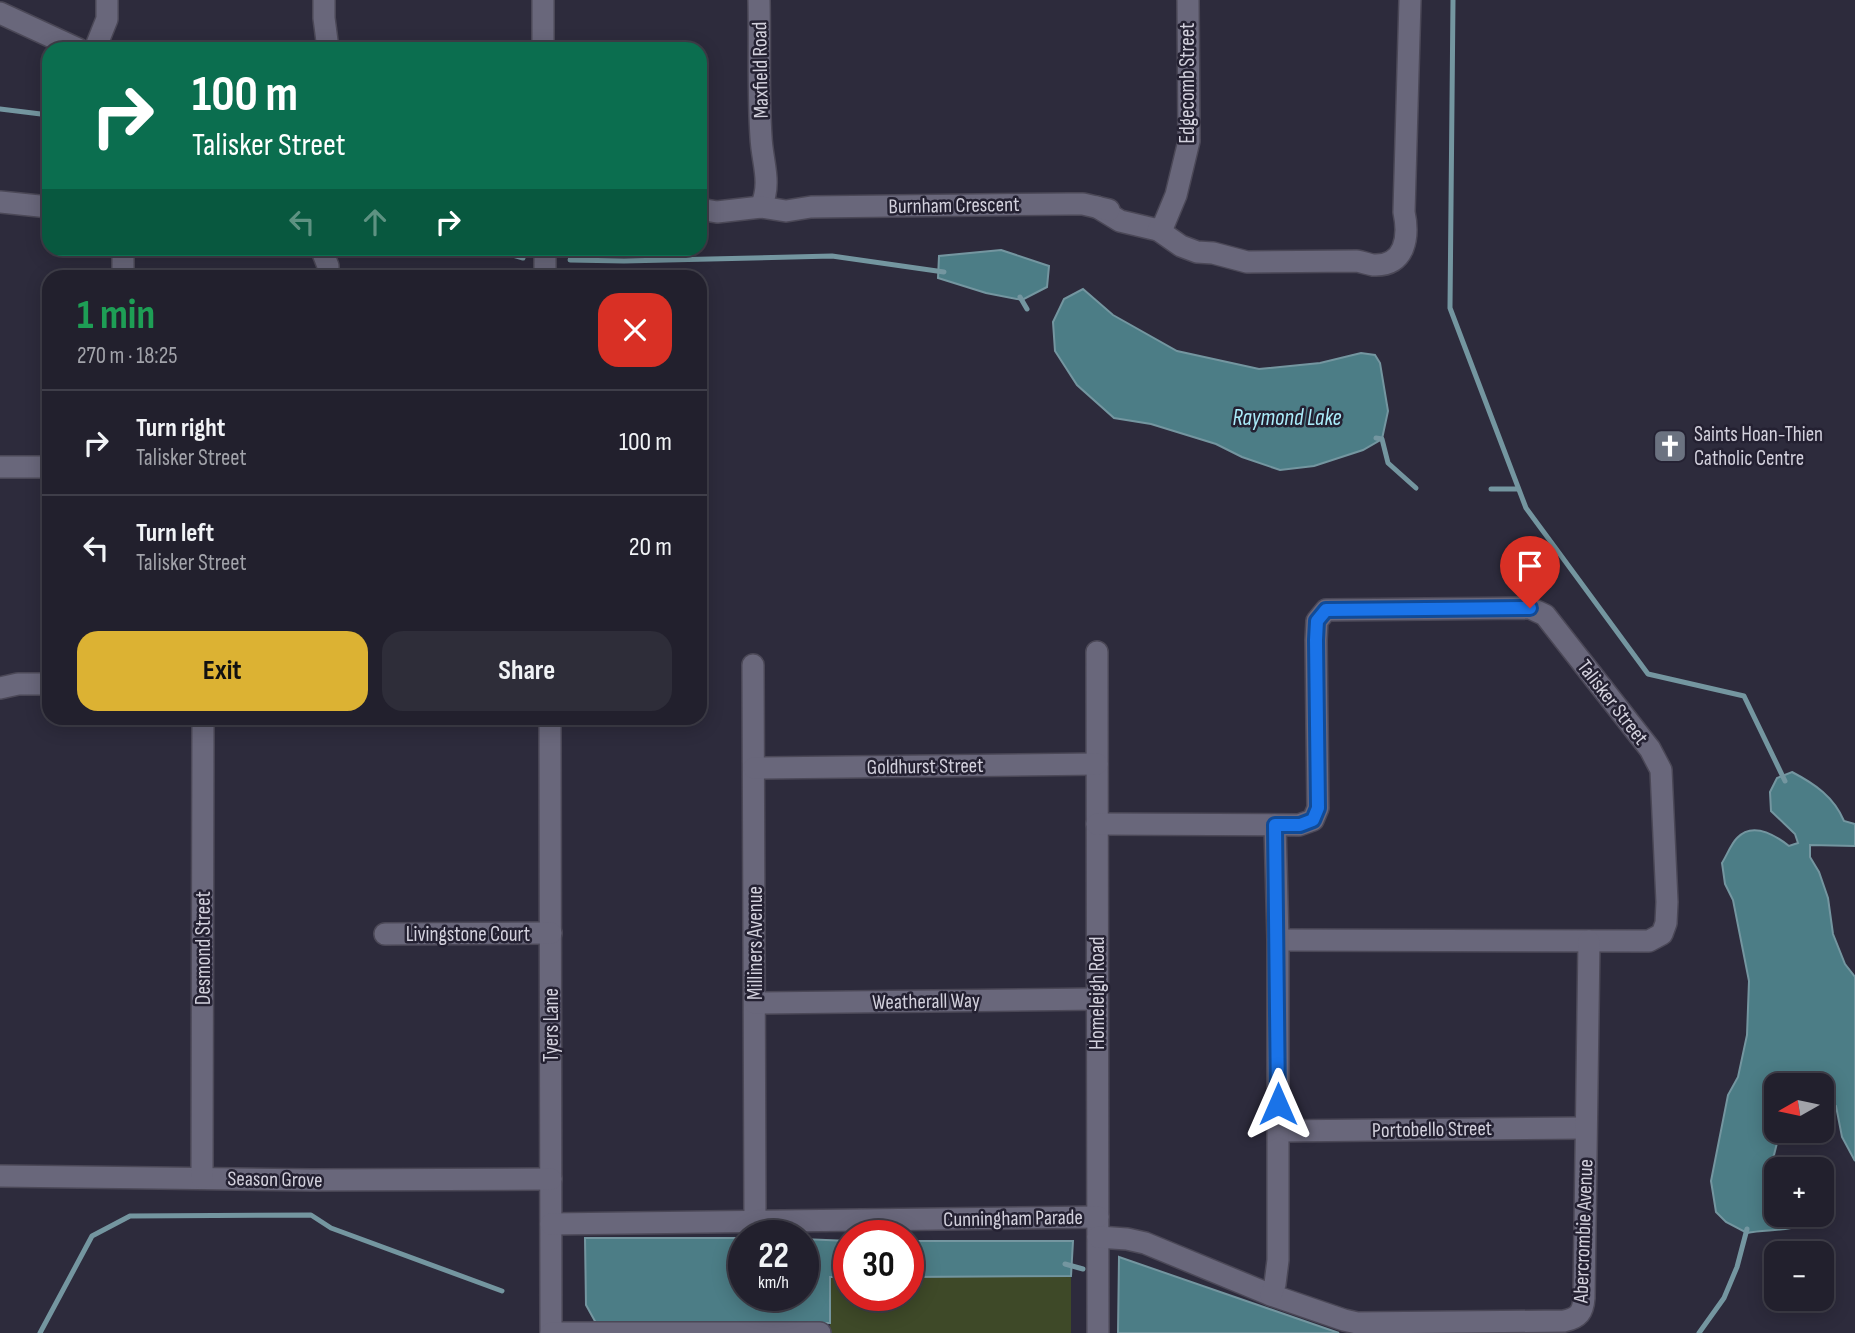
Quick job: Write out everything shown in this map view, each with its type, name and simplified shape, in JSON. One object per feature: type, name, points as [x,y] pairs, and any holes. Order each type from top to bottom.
[{"type":"street","points":[[98,42],[107,19],[107,0]]},
{"type":"street","points":[[543,0],[543,42]]},
{"type":"street","name":"Maxfield Road","points":[[759,0],[761,139],[766,164],[761,200]]},
{"type":"street","name":"Edgecomb Street","points":[[1160,225],[1176,195],[1189,141],[1188,0]]},
{"type":"street","name":"Burnham Crescent","points":[[707,210],[717,212],[761,200],[786,211],[811,207],[1069,204],[1097,207],[1120,220],[1160,225],[1181,246],[1247,261],[1357,261],[1387,247],[1393,241],[1404,212],[1410,0]]},
{"type":"street","points":[[322,42],[324,12]]},
{"type":"street","points":[[324,12],[327,42]]},
{"type":"street","points":[[0,13],[63,42]]},
{"type":"street","points":[[0,202],[42,206]]},
{"type":"street","points":[[0,467],[42,467]]},
{"type":"street","name":"Talisker Street","points":[[1097,824],[1300,825],[1313,820],[1318,808],[1317,621],[1326,610],[1530,608],[1545,615],[1639,734],[1661,770],[1667,902],[1665,929],[1662,934],[1649,940],[1589,941],[1278,940]]},
{"type":"street","name":"Homeleigh Road","points":[[1097,652],[1098,1333]]},
{"type":"street","name":"Milliners Avenue","points":[[753,665],[755,1220]]},
{"type":"street","points":[[0,688],[18,684],[42,684]]},
{"type":"street","name":"Desmond Street","points":[[202,1178],[203,725]]},
{"type":"street","name":"Tyers Lane","points":[[550,725],[551,1333]]},
{"type":"street","name":"Goldhurst Street","points":[[754,768],[1097,764]]},
{"type":"street","points":[[1271,1295],[1278,1261],[1278,940],[1275,825]]},
{"type":"street","name":"Livingstone Court","points":[[385,934],[551,933]]},
{"type":"street","name":"Abercrombie Avenue","points":[[1098,1227],[1145,1243],[1271,1295],[1357,1323],[1564,1321],[1576,1318],[1582,1311],[1584,1297],[1589,941]]},
{"type":"street","name":"Weatherall Way","points":[[755,1003],[1097,999]]},
{"type":"street","name":"Portobello Street","points":[[1279,1131],[1586,1128]]},
{"type":"street","name":"Season Grove","points":[[0,1176],[312,1180],[551,1179]]},
{"type":"street","name":"Cunningham Parade","points":[[551,1224],[728,1221]]},
{"type":"street","name":"Cunningham Parade","points":[[819,1222],[1098,1227]]},
{"type":"street","points":[[551,1333],[820,1333]]},
{"type":"shaded area","points":[[1071,1276],[1071,1333],[830,1333],[830,1277],[833,1277],[833,1311],[924,1311],[924,1277]]},
{"type":"water","points":[[1001,250],[1049,266],[1047,287],[1022,300],[986,293],[938,278],[939,256]]},
{"type":"water","name":"Raymond Lake","points":[[1083,289],[1113,315],[1177,351],[1259,369],[1320,363],[1361,353],[1375,355],[1380,363],[1388,411],[1382,439],[1363,450],[1314,466],[1280,470],[1242,457],[1216,444],[1151,424],[1114,418],[1077,385],[1055,351],[1053,322],[1064,299]]},
{"type":"water","points":[[1792,772],[1808,781],[1835,805],[1844,821],[1855,824],[1855,846],[1810,845],[1810,857],[1819,872],[1828,898],[1833,934],[1845,964],[1855,977],[1855,1161],[1842,1137],[1834,1106],[1834,1073],[1764,1073],[1764,1143],[1777,1143],[1774,1157],[1764,1157],[1764,1227],[1791,1228],[1747,1233],[1726,1222],[1716,1212],[1711,1181],[1728,1095],[1738,1077],[1747,1035],[1749,981],[1733,900],[1725,884],[1722,863],[1735,840],[1750,831],[1771,834],[1789,846],[1798,843],[1795,834],[1771,811],[1770,792],[1777,778]]},
{"type":"water","points":[[585,1238],[728,1238],[728,1311],[819,1311],[819,1240],[833,1240],[830,1323],[596,1323],[586,1305]]},
{"type":"water","points":[[924,1241],[1073,1241],[1071,1276],[924,1277]]},
{"type":"water","points":[[1119,1257],[1339,1333],[1118,1333]]},
{"type":"waterway","points":[[1453,0],[1450,308],[1526,508],[1648,674],[1744,696],[1785,781]]},
{"type":"waterway","points":[[0,109],[42,114]]},
{"type":"waterway","points":[[516,256],[523,258]]},
{"type":"waterway","points":[[570,260],[832,256],[944,272]]},
{"type":"waterway","points":[[1020,297],[1027,309]]},
{"type":"waterway","points":[[1376,438],[1382,439],[1388,463],[1416,488]]},
{"type":"waterway","points":[[1491,489],[1518,489]]},
{"type":"waterway","points":[[40,1333],[92,1236],[130,1216],[311,1215],[331,1228],[502,1291]]},
{"type":"waterway","points":[[1699,1333],[1724,1298],[1737,1267],[1747,1229]]},
{"type":"waterway","points":[[1065,1264],[1083,1269]]},
{"type":"place","name":"Saints Hoan-Thien Catholic Centre","points":[[1670,446]]},
{"type":"route","points":[[1278,1104],[1275,825],[1300,825],[1313,820],[1318,808],[1317,621],[1326,610],[1530,608]]}]
